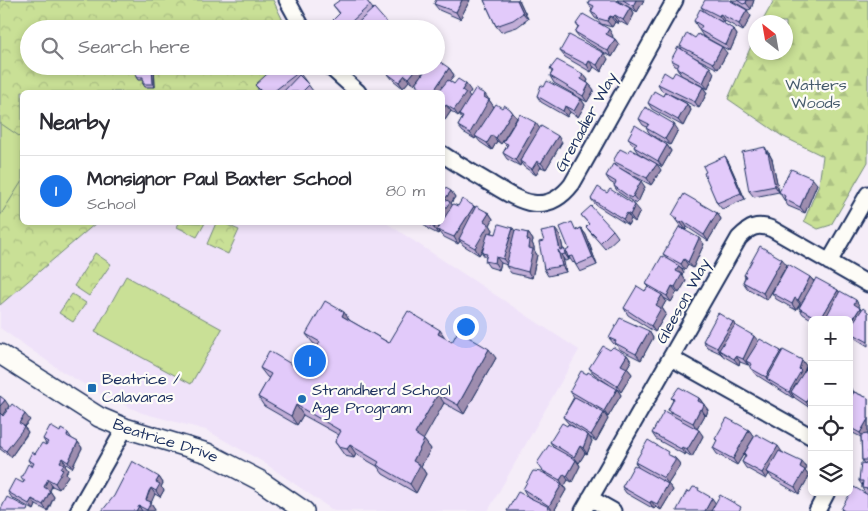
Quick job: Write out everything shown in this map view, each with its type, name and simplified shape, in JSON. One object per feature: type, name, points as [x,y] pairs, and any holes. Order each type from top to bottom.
[{"type":"street","points":[[287,0],[298,20]]},
{"type":"street","name":"Grenadier Way","points":[[445,156],[518,200],[538,204],[557,199],[572,184],[675,0]]},
{"type":"street","points":[[339,75],[356,90]]},
{"type":"street","points":[[830,262],[868,194]]},
{"type":"street","name":"Gleeson Way","points":[[586,505],[739,238],[754,226],[762,225],[772,229],[868,284]]},
{"type":"street","name":"Beatrice Drive","points":[[0,354],[86,410],[125,428],[207,453],[259,480],[304,511]]},
{"type":"street","points":[[671,358],[808,435]]},
{"type":"street","points":[[78,511],[125,428]]},
{"type":"street","points":[[816,511],[825,496]]},
{"type":"street","points":[[586,505],[613,511]]},
{"type":"shaded area","points":[[94,225],[390,225],[579,350],[488,511],[334,511],[263,462],[206,430],[142,413],[103,395],[63,372],[0,328],[0,305]]},
{"type":"green space","points":[[0,0],[273,0],[283,20],[20,20],[20,75],[272,75],[257,90],[20,90],[20,225],[94,225],[0,305]]},
{"type":"green space","name":"Watters Woods","points":[[774,0],[868,0],[868,162],[831,225],[818,229],[804,221],[819,184],[823,156],[782,136],[728,99],[748,53],[748,60],[793,60],[793,15],[766,15]]},
{"type":"green space","points":[[0,123],[20,137],[20,184],[0,216]]},
{"type":"green space","points":[[178,225],[204,225],[197,237],[177,227]]},
{"type":"green space","points":[[215,225],[228,225],[239,230],[228,254],[207,244]]},
{"type":"green space","points":[[95,253],[111,264],[89,296],[74,286]]},
{"type":"green space","points":[[126,276],[222,329],[191,384],[95,332]]},
{"type":"green space","points":[[72,294],[86,303],[73,322],[59,313]]},
{"type":"building","points":[[340,0],[366,0],[370,5],[353,20],[333,20],[340,13],[333,5]]},
{"type":"building","points":[[436,0],[462,0],[456,12],[434,4]]},
{"type":"building","points":[[484,0],[517,0],[523,13],[513,20],[496,26]]},
{"type":"building","points":[[590,0],[615,0],[630,8],[623,20],[615,15],[613,17],[610,16],[607,21],[597,18],[598,16],[591,12],[594,6],[588,3]]},
{"type":"building","points":[[623,0],[636,0],[633,6]]},
{"type":"building","points":[[705,0],[729,0],[747,10],[739,24],[701,7]]},
{"type":"building","points":[[737,0],[747,0],[743,4]]},
{"type":"building","points":[[374,8],[384,20],[361,20]]},
{"type":"building","points":[[700,9],[733,29],[726,45],[699,30],[702,26],[694,21]]},
{"type":"building","points":[[583,14],[609,29],[606,34],[615,39],[608,51],[575,32],[579,26],[576,24]]},
{"type":"building","points":[[687,33],[695,38],[698,34],[722,47],[713,63],[680,46]]},
{"type":"building","points":[[569,35],[604,53],[597,65],[589,61],[587,65],[560,51]]},
{"type":"building","points":[[678,47],[710,67],[703,83],[677,68],[679,64],[671,60]]},
{"type":"building","points":[[557,60],[583,74],[581,79],[589,84],[583,96],[550,76],[553,71],[550,69]]},
{"type":"building","points":[[445,65],[449,68],[445,74]]},
{"type":"building","points":[[664,72],[672,77],[675,72],[703,87],[695,102],[658,84]]},
{"type":"building","points":[[136,75],[152,75],[153,84],[143,84],[143,77],[136,77]]},
{"type":"building","points":[[266,75],[295,75],[276,90],[260,90],[255,85]]},
{"type":"building","points":[[299,75],[309,85],[304,90],[285,90]]},
{"type":"building","points":[[389,75],[405,75],[399,82]]},
{"type":"building","points":[[422,75],[444,75],[434,90],[418,90],[420,87],[416,84]]},
{"type":"building","points":[[458,79],[466,84],[462,90],[466,93],[454,110],[446,105],[445,106],[445,90],[440,90],[448,80],[454,84]]},
{"type":"building","points":[[547,81],[581,99],[574,111],[565,106],[563,111],[537,96],[541,85],[544,87]]},
{"type":"building","points":[[475,89],[485,94],[484,97],[489,100],[470,133],[458,126],[463,117],[459,115]]},
{"type":"building","points":[[654,91],[663,96],[665,92],[687,104],[678,120],[648,103]]},
{"type":"building","points":[[496,104],[502,108],[504,105],[512,112],[496,138],[492,135],[487,143],[475,136]]},
{"type":"building","points":[[645,107],[674,124],[665,139],[646,128],[649,124],[639,119]]},
{"type":"building","points":[[520,114],[536,123],[515,160],[503,153],[508,144],[503,142]]},
{"type":"building","points":[[635,125],[667,145],[658,161],[634,147],[637,143],[628,138]]},
{"type":"building","points":[[541,126],[558,136],[541,163],[537,161],[532,169],[520,161]]},
{"type":"building","points":[[765,147],[775,186],[749,191],[742,152]]},
{"type":"building","points":[[620,149],[628,153],[630,149],[657,164],[647,178],[613,161]]},
{"type":"building","points":[[725,156],[741,193],[717,203],[704,173],[706,172],[703,166]]},
{"type":"building","points":[[613,164],[641,181],[631,198],[614,186],[616,182],[606,176]]},
{"type":"building","points":[[791,169],[812,178],[800,207],[784,199],[785,196],[779,192]]},
{"type":"building","points":[[598,187],[607,193],[610,189],[635,205],[630,215],[627,213],[623,219],[591,199]]},
{"type":"building","points":[[445,188],[451,191],[445,199]]},
{"type":"building","points":[[684,194],[717,213],[704,235],[683,221],[681,223],[677,221],[678,218],[672,215]]},
{"type":"building","points":[[445,199],[450,202],[445,209]]},
{"type":"building","points":[[462,199],[474,206],[454,237],[437,230],[440,225],[445,225],[445,217],[453,204],[458,206]]},
{"type":"building","points":[[476,206],[489,213],[484,221],[489,224],[475,248],[459,239]]},
{"type":"building","points":[[591,206],[613,230],[601,242],[586,227],[589,224],[581,215]]},
{"type":"building","points":[[572,222],[576,231],[581,228],[593,258],[576,265],[572,256],[568,257],[566,251],[569,249],[560,227]]},
{"type":"building","points":[[499,224],[513,228],[503,259],[496,257],[495,263],[485,261],[487,254],[482,253],[488,232],[496,234]]},
{"type":"building","points":[[679,227],[699,238],[688,262],[684,259],[681,264],[663,254]]},
{"type":"building","points":[[555,229],[560,250],[564,249],[565,254],[561,255],[558,250],[562,266],[544,269],[539,242],[544,241],[541,232]]},
{"type":"building","points":[[515,230],[528,233],[529,248],[533,249],[528,272],[506,266]]},
{"type":"building","points":[[760,246],[782,259],[763,293],[743,282],[746,276],[744,275]]},
{"type":"building","points":[[662,256],[679,266],[676,271],[682,274],[675,287],[672,286],[667,296],[646,284]]},
{"type":"building","points":[[788,264],[810,277],[798,300],[795,298],[792,304],[772,293]]},
{"type":"building","points":[[816,278],[838,290],[822,316],[813,316],[799,308]]},
{"type":"building","points":[[637,286],[645,291],[648,287],[662,295],[656,305],[661,308],[651,326],[624,308]]},
{"type":"building","points":[[840,291],[856,300],[854,304],[860,308],[853,319],[853,316],[827,316]]},
{"type":"building","points":[[325,301],[344,312],[342,316],[389,343],[408,311],[440,330],[438,334],[452,342],[458,331],[489,349],[458,405],[438,394],[415,434],[424,440],[413,461],[420,465],[410,484],[377,465],[379,462],[350,445],[347,449],[339,447],[335,442],[341,431],[296,405],[291,416],[258,397],[271,374],[260,368],[269,351],[303,371],[320,342],[306,334]]},
{"type":"building","points":[[863,308],[868,312],[868,342],[853,334],[853,323]]},
{"type":"building","points":[[718,313],[733,322],[717,348],[703,341]]},
{"type":"building","points":[[620,318],[649,331],[636,354],[609,338]]},
{"type":"building","points":[[735,325],[754,336],[743,359],[736,356],[734,359],[719,350]]},
{"type":"building","points":[[760,339],[781,351],[766,377],[750,368],[752,364],[746,361]]},
{"type":"building","points":[[603,346],[610,350],[613,347],[627,355],[621,365],[627,368],[617,386],[589,368]]},
{"type":"building","points":[[783,350],[802,360],[799,369],[801,371],[789,392],[767,379]]},
{"type":"building","points":[[808,368],[808,399],[806,402],[791,392]]},
{"type":"building","points":[[581,371],[587,374],[588,372],[617,389],[604,411],[570,391]]},
{"type":"building","points":[[679,387],[699,398],[698,401],[704,404],[693,423],[668,410],[674,399],[671,398]]},
{"type":"building","points":[[854,392],[868,398],[868,419],[860,433],[853,429]]},
{"type":"building","points":[[0,396],[5,400],[0,406]]},
{"type":"building","points":[[575,397],[604,413],[591,435],[563,417]]},
{"type":"building","points":[[12,404],[25,414],[19,423],[24,426],[6,451],[0,446],[0,413],[3,416]]},
{"type":"building","points":[[664,411],[699,430],[687,450],[682,447],[681,449],[652,433]]},
{"type":"building","points":[[727,418],[749,430],[733,459],[713,448],[717,440],[715,439]]},
{"type":"building","points":[[562,423],[567,426],[568,424],[588,435],[583,448],[580,446],[574,457],[550,442]]},
{"type":"building","points":[[50,426],[60,432],[61,429],[68,433],[67,436],[78,442],[68,462],[62,458],[60,462],[64,464],[61,468],[63,470],[55,483],[48,479],[44,487],[50,491],[43,505],[32,499],[29,504],[8,492],[15,479],[23,483],[25,480],[21,478],[28,464],[32,467],[34,463],[28,460],[32,452],[35,454],[42,443],[46,445],[48,442],[43,439]]},
{"type":"building","points":[[756,434],[778,446],[762,473],[742,462],[746,455],[744,454]]},
{"type":"building","points":[[868,434],[868,460],[862,460],[861,435]]},
{"type":"building","points":[[648,440],[675,458],[664,478],[635,462]]},
{"type":"building","points":[[549,445],[576,460],[567,476],[564,474],[560,480],[543,471],[537,463]]},
{"type":"building","points":[[779,451],[802,462],[800,467],[805,470],[795,487],[767,472]]},
{"type":"building","points":[[132,461],[159,477],[156,482],[160,484],[156,491],[151,488],[149,491],[146,500],[151,502],[147,510],[139,506],[136,511],[102,511],[114,496]]},
{"type":"building","points":[[861,463],[868,464],[868,489],[862,488],[863,481],[859,481]]},
{"type":"building","points":[[634,465],[668,484],[657,504],[651,501],[650,503],[622,487]]},
{"type":"building","points":[[533,471],[542,472],[562,484],[549,506],[523,489]]},
{"type":"building","points":[[693,487],[699,488],[698,490],[712,498],[705,511],[677,511],[687,491],[690,492]]},
{"type":"building","points":[[854,487],[868,495],[868,511],[845,511],[841,509],[849,496],[853,496]]},
{"type":"building","points":[[518,492],[549,507],[546,511],[507,511]]},
{"type":"building","points":[[720,495],[741,507],[739,511],[711,511]]},
{"type":"building","points":[[7,497],[28,508],[27,511],[0,511]]},
{"type":"place","name":"Monsignor Paul Baxter School","points":[[310,361]]},
{"type":"place","name":"Beatrice / Calavaras","points":[[92,388]]},
{"type":"place","name":"Strandherd School Age Program","points":[[302,399]]}]
